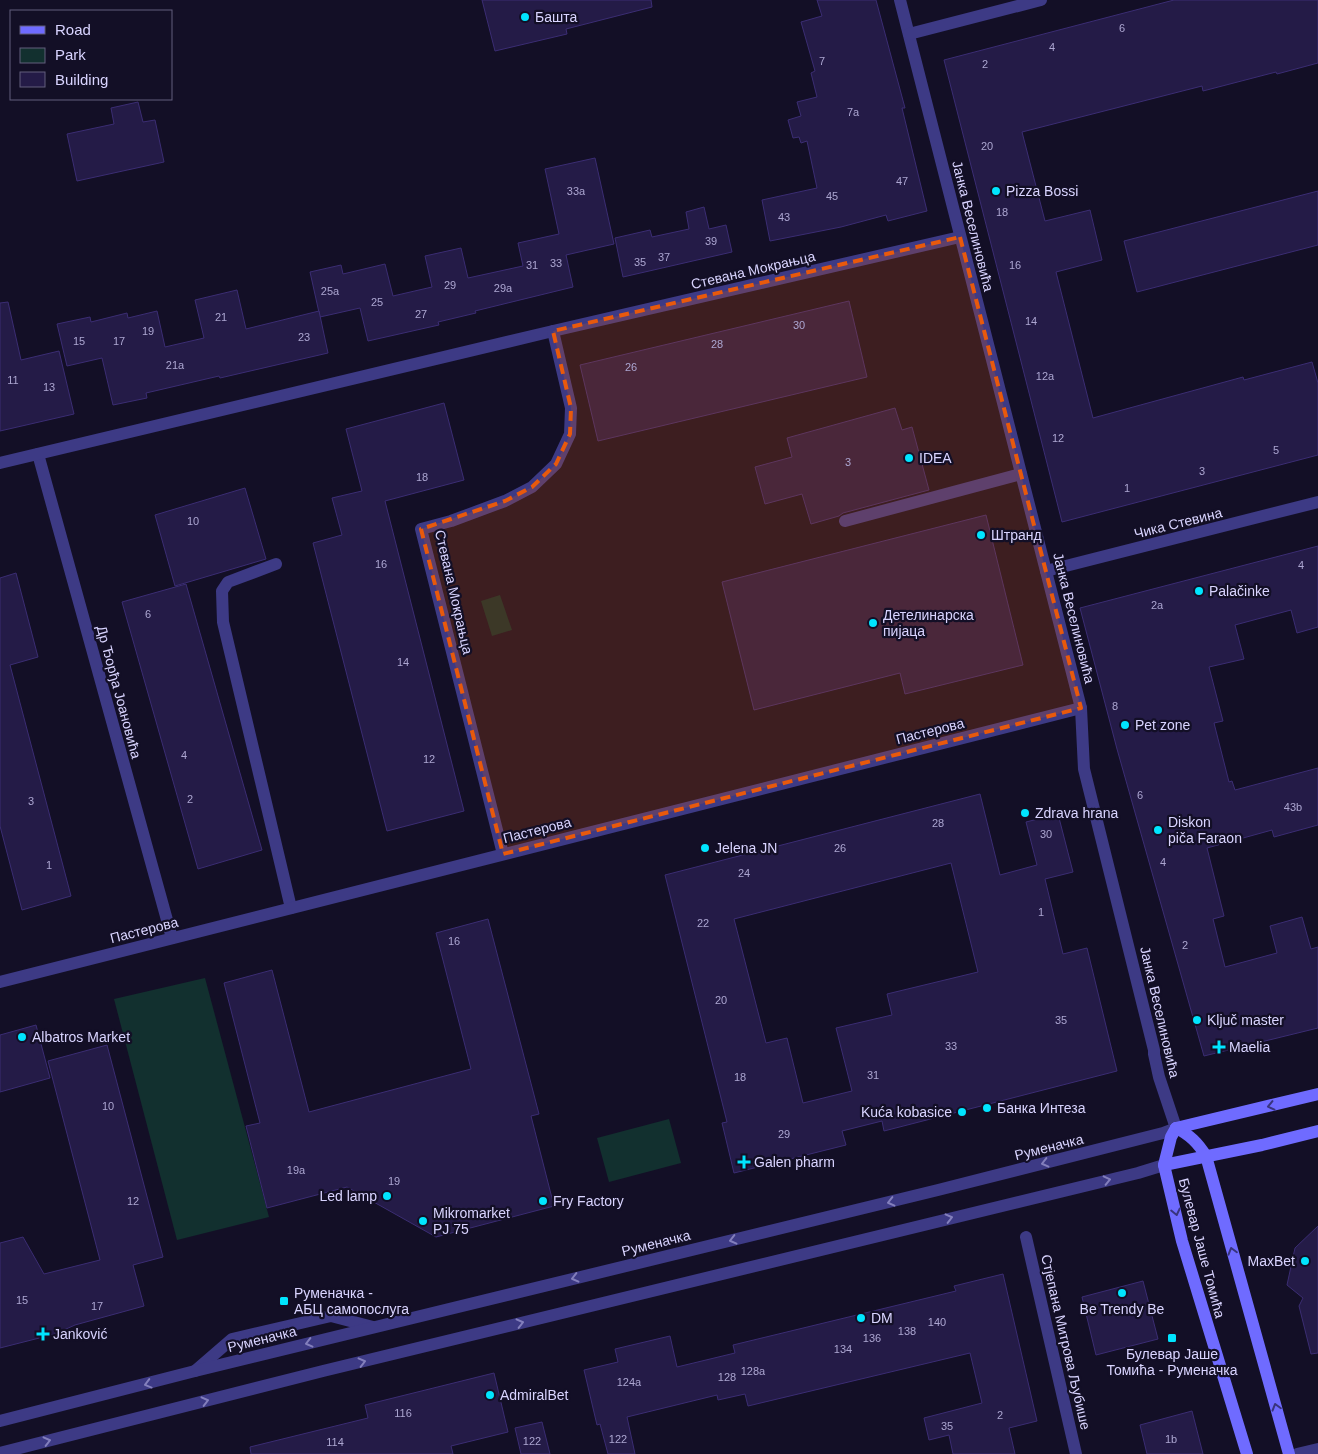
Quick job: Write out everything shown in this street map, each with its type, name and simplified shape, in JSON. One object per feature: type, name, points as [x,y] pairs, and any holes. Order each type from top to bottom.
[{"type":"main road","name":"Руменачка","points":[[1176,1128],[1318,1094]]},
{"type":"main road","name":"Булевар Јаше Томића","points":[[1247,1454],[1182,1241],[1164,1165],[1171,1137],[1176,1128],[1188,1134],[1199,1144],[1206,1156],[1289,1454]]},
{"type":"main road","points":[[1164,1165],[1318,1131]]},
{"type":"street","name":"Јанка Веселиновића","points":[[900,0],[1081,708],[1084,769],[1138,982],[1159,1077],[1176,1128]]},
{"type":"street","points":[[909,34],[1041,0]]},
{"type":"street","name":"Стевана Мокрањца","points":[[0,463],[553,331],[960,237]]},
{"type":"street","name":"Стевана Мокрањца","points":[[503,854],[421,529],[451,521],[505,501],[532,487],[556,464],[570,434],[570,408],[553,331]]},
{"type":"street","name":"Др Ђорђа Јоановића","points":[[38,454],[172,938]]},
{"type":"street","points":[[845,521],[1021,474]]},
{"type":"street","name":"Чика Стевина","points":[[1046,572],[1318,502]]},
{"type":"street","points":[[276,564],[228,582],[222,591],[223,622],[291,908]]},
{"type":"street","name":"Пастерова","points":[[0,982],[1081,708]]},
{"type":"street","name":"Руменачка","points":[[0,1421],[373,1327],[929,1192],[1163,1133],[1176,1128]]},
{"type":"street","points":[[0,1453],[323,1371],[1138,1173],[1164,1165]]},
{"type":"street","name":"Стјепана Митрова Љубише","points":[[1026,1237],[1076,1454]]},
{"type":"street","points":[[195,1371],[232,1339],[331,1316],[373,1327]]},
{"type":"street","points":[[1297,1454],[1318,1449]]},
{"type":"highlighted area","points":[[960,237],[1081,708],[503,854],[421,529],[505,501],[532,487],[556,464],[570,434],[571,408],[553,331]]},
{"type":"green space","points":[[500,595],[512,630],[492,636],[481,601]]},
{"type":"green space","points":[[205,978],[269,1217],[177,1240],[114,999]]},
{"type":"green space","points":[[669,1119],[681,1163],[609,1182],[597,1138]]},
{"type":"building","name":"Башта","points":[[482,0],[651,0],[652,7],[566,29],[567,34],[495,51]]},
{"type":"building","points":[[817,0],[876,0],[905,108],[902,108],[927,211],[888,221],[886,215],[841,227],[770,241],[762,200],[817,188],[807,141],[801,143],[799,137],[793,138],[788,120],[801,116],[797,102],[817,97],[811,73],[815,71],[801,22],[822,16]]},
{"type":"building","points":[[1174,0],[1318,0],[1318,63],[1203,91],[1202,86],[1022,132],[1045,221],[1090,210],[1102,260],[1056,272],[1093,418],[1243,377],[1244,380],[1312,362],[1318,383],[1318,455],[1062,522],[944,60]]},
{"type":"building","points":[[138,102],[143,122],[155,120],[164,162],[77,181],[67,134],[114,124],[111,108]]},
{"type":"building","points":[[595,158],[614,244],[566,255],[573,287],[475,311],[476,313],[438,322],[439,325],[368,341],[360,308],[320,317],[310,272],[341,265],[343,274],[385,264],[393,296],[432,287],[425,256],[461,248],[468,278],[523,266],[518,243],[559,234],[545,169]]},
{"type":"building","points":[[1318,191],[1318,245],[1137,292],[1124,241]]},
{"type":"building","points":[[704,207],[709,229],[726,225],[732,252],[623,277],[615,238],[650,230],[652,237],[689,229],[686,212]]},
{"type":"building","points":[[237,290],[246,329],[319,311],[328,353],[146,393],[147,398],[113,405],[102,358],[67,366],[57,324],[90,317],[91,322],[127,313],[128,318],[157,311],[165,347],[204,338],[195,300]]},
{"type":"building","points":[[849,301],[867,377],[598,441],[580,365]]},
{"type":"building","points":[[8,302],[21,360],[59,351],[74,414],[0,431],[0,303]]},
{"type":"building","points":[[444,403],[464,480],[385,501],[464,811],[387,831],[313,543],[342,535],[332,498],[362,491],[346,429]]},
{"type":"building","points":[[895,408],[902,430],[912,427],[929,490],[843,513],[839,516],[811,524],[802,494],[765,504],[755,467],[792,457],[787,438]]},
{"type":"building","points":[[245,488],[266,559],[175,586],[155,515]]},
{"type":"building","name":"Детелинарска пијаца","points":[[986,515],[1023,665],[905,694],[900,673],[754,710],[722,582]]},
{"type":"building","points":[[1318,546],[1318,627],[1297,633],[1291,610],[1235,625],[1244,659],[1209,667],[1223,721],[1214,723],[1229,782],[1232,781],[1235,790],[1318,768],[1318,825],[1274,837],[1272,830],[1207,848],[1224,916],[1213,919],[1225,967],[1277,953],[1270,926],[1302,917],[1311,949],[1318,947],[1318,1028],[1204,1056],[1117,749],[1080,608]]},
{"type":"building","points":[[16,573],[38,657],[10,665],[71,896],[22,910],[0,826],[0,578]]},
{"type":"building","points":[[186,584],[262,850],[198,869],[122,602]]},
{"type":"building","points":[[980,794],[1000,875],[1037,865],[1026,822],[1058,814],[1073,872],[1045,879],[1063,954],[1087,948],[1117,1071],[884,1131],[882,1121],[842,1131],[846,1145],[734,1173],[722,1123],[727,1122],[665,875]],"holes":[[[951,863],[978,972],[887,994],[892,1015],[836,1028],[852,1091],[803,1103],[787,1038],[766,1043],[734,919]]]},
{"type":"building","points":[[488,919],[539,1114],[531,1116],[554,1206],[436,1237],[347,1187],[267,1208],[246,1126],[260,1123],[224,983],[272,970],[309,1112],[471,1069],[436,933]]},
{"type":"building","points":[[36,1025],[50,1078],[0,1092],[0,1035]]},
{"type":"building","points":[[107,1045],[163,1257],[133,1265],[144,1306],[75,1325],[55,1334],[0,1348],[0,1243],[23,1237],[44,1274],[100,1260],[48,1061]]},
{"type":"building","points":[[1318,1226],[1318,1353],[1311,1354],[1299,1306],[1303,1298],[1287,1285],[1295,1248]]},
{"type":"building","points":[[1003,1274],[1037,1421],[1009,1428],[1015,1454],[953,1454],[949,1435],[929,1440],[924,1418],[982,1403],[970,1353],[748,1406],[745,1394],[718,1400],[717,1395],[627,1417],[635,1454],[608,1454],[600,1424],[597,1425],[584,1370],[618,1362],[615,1349],[670,1336],[677,1367],[735,1353],[733,1345],[956,1291],[954,1286]]},
{"type":"building","points":[[1143,1281],[1158,1339],[1096,1355],[1082,1297]]},
{"type":"building","points":[[494,1373],[508,1432],[451,1446],[453,1454],[251,1454],[250,1447],[368,1418],[365,1405]]},
{"type":"building","points":[[1192,1411],[1203,1454],[1147,1454],[1140,1425]]},
{"type":"building","points":[[542,1422],[550,1454],[521,1454],[515,1428]]},
{"type":"place","name":"Башта","points":[[525,17]]},
{"type":"place","name":"Pizza Bossi","points":[[996,191]]},
{"type":"place","name":"IDEA","points":[[909,458]]},
{"type":"place","name":"Штранд","points":[[981,535]]},
{"type":"place","name":"Palačinke","points":[[1199,591]]},
{"type":"place","name":"Детелинарска пијаца","points":[[873,623]]},
{"type":"place","name":"Pet zone","points":[[1125,725]]},
{"type":"place","name":"Zdrava hrana","points":[[1025,813]]},
{"type":"place","name":"Diskon piča Faraon","points":[[1158,830]]},
{"type":"place","name":"Jelena JN","points":[[705,848]]},
{"type":"place","name":"Ključ master","points":[[1197,1020]]},
{"type":"place","name":"Albatros Market","points":[[22,1037]]},
{"type":"place","name":"Maelia","points":[[1219,1047]]},
{"type":"place","name":"Банка Интеза","points":[[987,1108]]},
{"type":"place","name":"Kuća kobasice","points":[[962,1112]]},
{"type":"place","name":"Galen pharm","points":[[744,1162]]},
{"type":"place","name":"Led lamp","points":[[387,1196]]},
{"type":"place","name":"Fry Factory","points":[[543,1201]]},
{"type":"place","name":"Mikromarket PJ 75","points":[[423,1221]]},
{"type":"place","name":"MaxBet","points":[[1305,1261]]},
{"type":"place","name":"Be Trendy Be","points":[[1122,1293]]},
{"type":"place","name":"Руменачка - АБЦ самопослуга","points":[[284,1301]]},
{"type":"place","name":"DM","points":[[861,1318]]},
{"type":"place","name":"Janković","points":[[43,1334]]},
{"type":"place","name":"Булевар Јаше Томића - Руменачка","points":[[1172,1338]]},
{"type":"place","name":"AdmiralBet","points":[[490,1395]]}]
